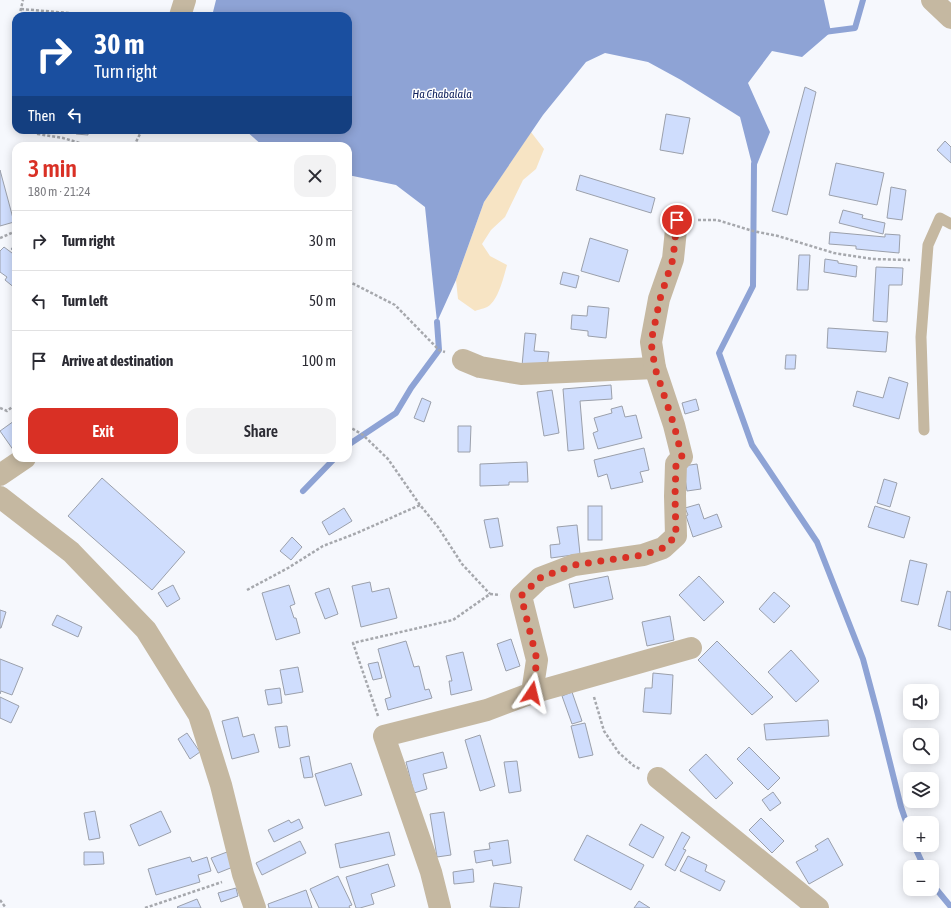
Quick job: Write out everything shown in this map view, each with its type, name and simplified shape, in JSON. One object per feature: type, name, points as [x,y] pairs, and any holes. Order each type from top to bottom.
[{"type":"street","points":[[181,12],[185,0]]},
{"type":"street","points":[[934,1],[951,18]]},
{"type":"street","points":[[532,693],[537,660],[521,596],[540,578],[574,565],[643,555],[663,548],[676,536],[676,464],[682,457],[674,425],[655,368],[651,342],[660,299],[673,259],[677,220]]},
{"type":"street","points":[[463,360],[480,367],[522,374],[655,368]]},
{"type":"street","points":[[0,475],[19,462]]},
{"type":"street","points":[[0,497],[71,552],[146,630],[198,715],[221,785],[243,874],[255,908]]},
{"type":"street","points":[[440,908],[431,872],[384,736],[487,710],[532,693],[691,648]]},
{"type":"street","points":[[658,778],[818,908]]},
{"type":"lane","points":[[924,430],[921,337],[928,245],[940,218],[951,224]]},
{"type":"path","points":[[21,12],[24,0]]},
{"type":"path","points":[[21,9],[57,12]]},
{"type":"path","points":[[38,134],[76,142]]},
{"type":"path","points":[[677,220],[717,220],[834,253],[872,259],[927,261]]},
{"type":"path","points":[[0,238],[12,233]]},
{"type":"path","points":[[352,283],[395,305],[439,350],[463,360]]},
{"type":"path","points":[[0,408],[7,411],[12,407]]},
{"type":"path","points":[[352,428],[363,435],[388,459],[420,505],[438,526],[462,564],[490,594]]},
{"type":"path","points":[[247,590],[288,568],[323,546],[420,505]]},
{"type":"path","points":[[384,736],[353,643],[453,620],[490,594],[521,596]]},
{"type":"path","points":[[589,677],[604,731],[619,753],[634,766],[658,778]]},
{"type":"path","points":[[145,908],[243,874]]},
{"type":"path","points":[[0,900],[6,908]]},
{"type":"shaded area","points":[[531,132],[544,149],[536,169],[523,180],[505,217],[491,230],[482,244],[490,256],[507,265],[496,297],[487,307],[475,311],[458,299],[456,280],[484,202]]},
{"type":"water","name":"Ha Chabalala","points":[[216,0],[824,0],[831,32],[802,57],[772,51],[748,83],[770,132],[754,172],[740,117],[681,80],[648,62],[605,53],[586,62],[543,115],[484,202],[456,280],[437,322],[425,207],[396,185],[352,176],[352,142],[258,142],[250,134],[352,134],[352,12],[213,12]]},
{"type":"building","points":[[805,87],[816,92],[787,215],[772,211]]},
{"type":"building","points":[[666,114],[690,118],[683,154],[660,150]]},
{"type":"building","points":[[945,141],[951,147],[951,163],[937,150]]},
{"type":"building","points":[[836,163],[884,173],[877,205],[829,195]]},
{"type":"building","points":[[0,170],[12,215],[12,223],[0,226]]},
{"type":"building","points":[[580,175],[655,198],[651,213],[576,190]]},
{"type":"building","points":[[891,187],[906,190],[902,220],[887,218]]},
{"type":"building","points":[[843,210],[863,215],[862,218],[885,223],[883,234],[839,223]]},
{"type":"building","points":[[830,232],[885,237],[885,234],[900,235],[899,253],[856,249],[856,246],[829,244]]},
{"type":"building","points":[[590,238],[628,250],[619,282],[581,271]]},
{"type":"building","points":[[4,247],[12,253],[12,286],[5,280],[7,277],[0,272],[0,251]]},
{"type":"building","points":[[799,255],[810,255],[808,290],[797,290]]},
{"type":"building","points":[[825,259],[857,266],[856,277],[824,272]]},
{"type":"building","points":[[876,267],[903,268],[902,285],[889,285],[887,322],[873,321]]},
{"type":"building","points":[[563,272],[579,276],[576,288],[560,284]]},
{"type":"building","points":[[588,306],[609,308],[606,338],[588,336],[588,331],[571,329],[572,315],[587,316]]},
{"type":"building","points":[[828,328],[888,332],[886,352],[827,348]]},
{"type":"building","points":[[525,333],[536,334],[534,351],[549,352],[547,368],[522,366]]},
{"type":"building","points":[[786,355],[796,355],[795,369],[785,369]]},
{"type":"building","points":[[889,377],[908,383],[899,419],[853,406],[857,391],[883,398]]},
{"type":"building","points":[[611,385],[612,399],[580,401],[584,449],[568,451],[563,389]]},
{"type":"building","points":[[552,390],[559,433],[544,436],[537,392]]},
{"type":"building","points":[[422,398],[431,402],[424,422],[414,418]]},
{"type":"building","points":[[696,399],[699,410],[685,414],[682,403]]},
{"type":"building","points":[[622,406],[625,417],[636,415],[642,438],[598,449],[593,433],[598,431],[594,418],[612,413],[611,409]]},
{"type":"building","points":[[12,422],[12,448],[0,431]]},
{"type":"building","points":[[458,426],[471,426],[470,452],[458,452]]},
{"type":"building","points":[[644,448],[649,470],[640,472],[643,482],[611,489],[607,474],[598,477],[594,460]]},
{"type":"building","points":[[527,462],[528,482],[509,482],[509,485],[480,486],[480,464]]},
{"type":"building","points":[[697,464],[701,489],[687,491],[683,466]]},
{"type":"building","points":[[102,478],[185,552],[152,590],[68,516]]},
{"type":"building","points":[[884,479],[897,483],[890,507],[877,503]]},
{"type":"building","points":[[699,504],[704,519],[717,514],[722,527],[693,537],[685,508]]},
{"type":"building","points":[[588,506],[602,506],[602,540],[588,540]]},
{"type":"building","points":[[875,506],[910,517],[904,538],[868,527]]},
{"type":"building","points":[[344,508],[352,521],[329,535],[322,522]]},
{"type":"building","points":[[498,518],[503,546],[490,548],[484,520]]},
{"type":"building","points":[[577,525],[580,554],[551,558],[550,545],[560,544],[557,527]]},
{"type":"building","points":[[292,537],[302,547],[291,560],[280,551]]},
{"type":"building","points":[[910,560],[927,564],[918,605],[901,601]]},
{"type":"building","points":[[608,576],[613,599],[574,608],[569,584]]},
{"type":"building","points":[[699,576],[724,602],[704,621],[679,595]]},
{"type":"building","points":[[370,582],[372,592],[389,588],[397,618],[361,627],[352,586]]},
{"type":"building","points":[[173,585],[180,599],[167,607],[158,593]]},
{"type":"building","points":[[289,585],[295,604],[290,606],[294,618],[296,618],[300,633],[276,640],[262,593]]},
{"type":"building","points":[[329,588],[338,614],[325,619],[315,593]]},
{"type":"building","points":[[947,591],[951,592],[951,630],[938,626]]},
{"type":"building","points":[[774,592],[790,606],[774,623],[759,609]]},
{"type":"building","points":[[0,610],[6,612],[1,628],[0,628]]},
{"type":"building","points":[[57,615],[82,627],[78,637],[52,625]]},
{"type":"building","points":[[670,616],[674,640],[647,646],[642,622]]},
{"type":"building","points":[[511,639],[520,666],[506,671],[497,644]]},
{"type":"building","points":[[406,641],[414,667],[419,666],[425,690],[429,689],[432,698],[388,710],[385,699],[391,697],[378,649]]},
{"type":"building","points":[[717,641],[773,697],[752,715],[698,660]]},
{"type":"building","points":[[791,650],[819,681],[796,702],[768,672]]},
{"type":"building","points":[[463,652],[472,690],[451,695],[449,681],[452,681],[446,656]]},
{"type":"building","points":[[0,659],[23,668],[12,695],[1,691],[0,694]]},
{"type":"building","points":[[378,662],[382,678],[373,680],[368,664]]},
{"type":"building","points":[[298,667],[303,692],[285,695],[280,670]]},
{"type":"building","points":[[653,673],[673,675],[671,714],[643,712],[645,688],[652,688]]},
{"type":"building","points":[[280,688],[282,703],[268,705],[265,690]]},
{"type":"building","points":[[572,692],[582,721],[572,724],[562,696]]},
{"type":"building","points":[[0,697],[19,706],[11,723],[0,718]]},
{"type":"building","points":[[238,717],[243,737],[254,734],[259,752],[232,759],[222,721]]},
{"type":"building","points":[[828,720],[829,736],[766,740],[764,724]]},
{"type":"building","points":[[585,723],[593,755],[579,758],[571,726]]},
{"type":"building","points":[[287,726],[290,746],[279,748],[275,727]]},
{"type":"building","points":[[187,733],[200,752],[190,759],[178,739]]},
{"type":"building","points":[[480,735],[495,786],[480,791],[465,740]]},
{"type":"building","points":[[749,747],[780,778],[768,790],[737,759]]},
{"type":"building","points":[[443,752],[447,768],[423,774],[427,789],[414,793],[406,762]]},
{"type":"building","points":[[706,754],[733,783],[716,799],[689,770]]},
{"type":"building","points":[[309,756],[313,777],[304,778],[300,758]]},
{"type":"building","points":[[517,761],[521,791],[509,793],[504,762]]},
{"type":"building","points":[[351,763],[362,795],[325,806],[315,774]]},
{"type":"building","points":[[773,792],[781,803],[770,811],[762,800]]},
{"type":"building","points":[[95,811],[100,838],[89,840],[84,813]]},
{"type":"building","points":[[161,811],[171,832],[139,846],[130,825]]},
{"type":"building","points":[[444,812],[451,855],[437,857],[430,814]]},
{"type":"building","points":[[761,818],[784,841],[772,853],[749,830]]},
{"type":"building","points":[[299,819],[303,828],[274,842],[268,830],[289,820],[291,823]]},
{"type":"building","points":[[641,824],[664,837],[653,858],[629,845]]},
{"type":"building","points":[[389,832],[395,855],[340,868],[335,844]]},
{"type":"building","points":[[682,832],[690,837],[683,849],[686,850],[675,871],[665,865]]},
{"type":"building","points":[[587,835],[644,865],[631,890],[574,860]]},
{"type":"building","points":[[828,838],[843,865],[809,884],[796,862],[818,850],[815,846]]},
{"type":"building","points":[[508,840],[511,863],[493,866],[492,860],[476,863],[474,851],[490,849],[489,843]]},
{"type":"building","points":[[300,841],[306,853],[262,875],[256,863]]},
{"type":"building","points":[[84,852],[103,852],[104,864],[84,865]]},
{"type":"building","points":[[227,852],[233,867],[218,873],[211,858]]},
{"type":"building","points":[[688,856],[707,865],[705,871],[725,881],[720,891],[680,871]]},
{"type":"building","points":[[190,857],[192,862],[207,857],[211,871],[198,875],[200,882],[156,895],[148,869]]},
{"type":"building","points":[[388,864],[395,886],[371,894],[374,904],[356,908],[346,877]]},
{"type":"building","points":[[473,869],[474,882],[454,884],[453,872]]},
{"type":"building","points":[[338,876],[352,905],[349,906],[350,908],[319,908],[310,889]]},
{"type":"building","points":[[494,883],[522,887],[519,908],[490,907]]},
{"type":"building","points":[[236,888],[238,896],[221,902],[218,893]]},
{"type":"building","points":[[306,890],[312,908],[269,908],[268,904]]},
{"type":"building","points":[[197,899],[201,908],[177,907]]},
{"type":"building","points":[[639,901],[650,908],[634,908]]},
{"type":"waterway","points":[[824,32],[855,28],[863,0]]},
{"type":"waterway","points":[[754,164],[753,286],[719,353],[752,445],[817,542],[863,659],[904,816]]},
{"type":"waterway","points":[[352,442],[396,413],[411,388],[439,350],[437,322]]},
{"type":"waterway","points":[[303,491],[331,462]]},
{"type":"waterway","points":[[917,852],[921,860]]},
{"type":"waterway","points":[[939,892],[951,907]]},
{"type":"route","points":[[532,693],[537,660],[521,596],[540,578],[574,565],[643,555],[663,548],[676,536],[676,464],[682,457],[674,425],[655,368],[651,342],[660,299],[673,259],[677,220]]}]
